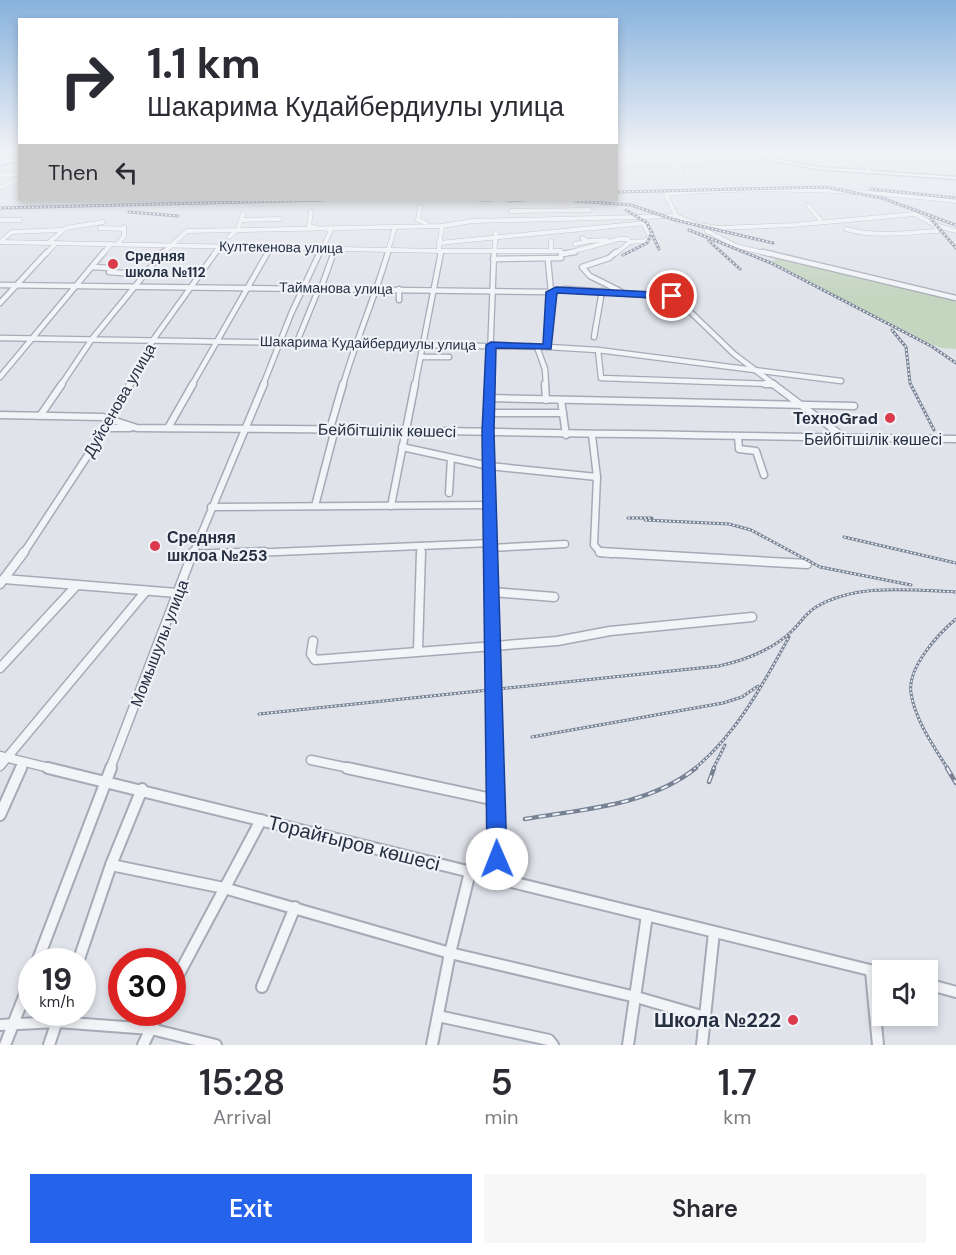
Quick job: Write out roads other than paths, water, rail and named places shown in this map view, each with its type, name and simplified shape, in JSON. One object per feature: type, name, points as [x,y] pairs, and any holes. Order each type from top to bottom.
[{"type":"street","points":[[668,199],[676,216]]},
{"type":"street","points":[[933,199],[956,201]]},
{"type":"street","points":[[566,203],[569,210]]},
{"type":"street","points":[[808,205],[822,222]]},
{"type":"street","points":[[420,207],[418,220],[426,223],[426,226]]},
{"type":"street","points":[[560,210],[563,219]]},
{"type":"street","points":[[511,211],[590,210]]},
{"type":"street","points":[[308,228],[311,211]]},
{"type":"street","points":[[229,237],[238,229],[243,214]]},
{"type":"street","points":[[40,416],[92,339],[169,245],[187,231],[308,228],[331,230],[462,222],[676,216],[706,227],[774,227],[915,214],[934,225],[956,231]]},
{"type":"street","points":[[575,244],[590,241],[648,239],[649,233],[645,223],[637,217]]},
{"type":"street","points":[[242,220],[280,219]]},
{"type":"street","points":[[0,220],[20,220]]},
{"type":"street","points":[[48,243],[62,230],[71,226],[103,222]]},
{"type":"street","points":[[439,243],[645,223]]},
{"type":"street","points":[[391,506],[435,289],[441,251],[439,243],[442,225]]},
{"type":"street","points":[[846,229],[897,234],[912,231],[938,231],[934,225]]},
{"type":"street","points":[[315,506],[355,343],[377,289],[395,227]]},
{"type":"street","points":[[706,227],[707,231],[736,246],[956,298]]},
{"type":"street","points":[[100,228],[124,228],[124,236],[118,244]]},
{"type":"street","points":[[0,242],[12,232],[62,230]]},
{"type":"street","name":"Момышулы улица","points":[[42,948],[211,507],[246,429],[279,342],[331,230]]},
{"type":"street","points":[[495,236],[491,291],[488,432],[497,878]]},
{"type":"street","points":[[582,238],[590,241]]},
{"type":"street","points":[[592,263],[580,253],[610,240]]},
{"type":"street","points":[[625,292],[590,276],[582,267],[609,258],[628,240]]},
{"type":"street","points":[[551,241],[551,251]]},
{"type":"street","name":"Култекенова улица","points":[[0,242],[336,248],[494,254],[551,251],[580,253]]},
{"type":"street","points":[[0,248],[7,242]]},
{"type":"street","points":[[0,303],[56,243]]},
{"type":"street","points":[[0,377],[111,244]]},
{"type":"street","name":"Дуйсенова улица","points":[[2,580],[106,428],[153,340],[220,246]]},
{"type":"street","points":[[168,428],[271,247]]},
{"type":"street","points":[[297,342],[331,266],[330,262],[336,248]]},
{"type":"street","points":[[494,254],[548,260],[561,258],[561,253]]},
{"type":"street","points":[[548,260],[551,292],[548,347]]},
{"type":"street","points":[[92,267],[111,268],[109,272],[123,273]]},
{"type":"street","name":"Тайманова улица","points":[[0,285],[551,292],[566,289],[672,296],[680,301],[718,340],[755,371]]},
{"type":"street","points":[[399,289],[399,300]]},
{"type":"street","points":[[594,337],[602,291]]},
{"type":"street","name":"Шакарима Кудайбердиулы улица","points":[[0,338],[548,347],[598,350],[841,381]]},
{"type":"street","points":[[537,347],[545,369],[546,400]]},
{"type":"street","points":[[598,350],[601,378],[773,384]]},
{"type":"street","points":[[421,357],[449,357]]},
{"type":"street","points":[[755,371],[845,439]]},
{"type":"street","points":[[489,398],[854,406]]},
{"type":"street","points":[[561,400],[566,435]]},
{"type":"street","points":[[489,413],[563,413]]},
{"type":"street","name":"Бейбітшілік көшесі","points":[[0,415],[103,417],[137,428],[406,429],[566,435],[956,439]]},
{"type":"street","points":[[106,428],[137,428]]},
{"type":"street","points":[[592,435],[597,477],[594,545],[601,553],[807,564]]},
{"type":"street","points":[[738,437],[739,449],[756,451],[764,475]]},
{"type":"street","points":[[402,447],[489,466],[597,477]]},
{"type":"street","points":[[449,493],[451,458]]},
{"type":"street","points":[[211,507],[490,505]]},
{"type":"street","points":[[192,555],[421,546],[565,544]]},
{"type":"street","points":[[418,650],[421,546]]},
{"type":"street","points":[[2,580],[177,593]]},
{"type":"street","points":[[0,668],[76,586]]},
{"type":"street","points":[[2,760],[146,591]]},
{"type":"street","points":[[493,592],[554,597]]},
{"type":"street","points":[[313,641],[311,654],[315,660],[418,650],[557,641],[610,631],[752,617]]},
{"type":"street","points":[[311,759],[496,800]]},
{"type":"street","name":"Торайғыров көшесі","points":[[2,760],[24,762],[142,789],[872,971]]},
{"type":"street","points":[[0,815],[24,762]]},
{"type":"street","points":[[83,948],[111,865],[142,789]]},
{"type":"street","points":[[186,960],[261,820]]},
{"type":"street","points":[[111,865],[224,888],[450,953],[636,997],[705,1017]]},
{"type":"street","points":[[432,1045],[450,953],[470,872]]},
{"type":"street","points":[[262,987],[295,907]]},
{"type":"street","points":[[628,1045],[647,915]]},
{"type":"street","points":[[702,1045],[714,932]]},
{"type":"street","points":[[938,987],[956,992]]},
{"type":"street","points":[[5,1045],[6,1026],[18,1003]]},
{"type":"street","points":[[438,1016],[549,1040],[553,1045]]},
{"type":"street","points":[[96,1022],[151,1029],[216,1045]]},
{"type":"street","points":[[49,1045],[56,1026]]},
{"type":"street","points":[[143,1045],[152,1026]]},
{"type":"street","points":[[877,1026],[878,1045]]},
{"type":"railway","points":[[884,199],[956,225]]},
{"type":"railway","points":[[0,208],[284,201]]},
{"type":"railway","points":[[575,201],[631,205],[675,220],[773,243]]},
{"type":"railway","points":[[626,210],[647,223],[652,233]]},
{"type":"railway","points":[[129,212],[178,216]]},
{"type":"railway","points":[[931,219],[956,248]]},
{"type":"railway","points":[[689,230],[771,263],[931,346],[956,363]]},
{"type":"railway","points":[[623,255],[647,243],[652,233]]},
{"type":"railway","points":[[652,233],[659,249]]},
{"type":"railway","points":[[709,241],[740,269]]},
{"type":"railway","points":[[892,330],[906,347],[910,383],[934,430]]},
{"type":"railway","points":[[628,518],[652,518]]},
{"type":"railway","points":[[645,520],[729,524],[751,530],[820,567],[911,585]]},
{"type":"railway","points":[[844,537],[956,563]]},
{"type":"railway","points":[[259,714],[719,666],[739,661],[768,649],[793,630],[812,609],[832,599],[866,591],[956,592]]},
{"type":"railway","points":[[948,769],[916,713],[911,683],[925,652],[956,619]]},
{"type":"railway","points":[[694,769],[736,725],[789,637]]},
{"type":"railway","points":[[532,737],[723,703],[742,697],[758,686]]},
{"type":"railway","points":[[713,769],[725,745]]},
{"type":"railway","points":[[525,819],[614,804],[636,798],[657,791],[696,768]]},
{"type":"railway","points":[[709,782],[714,768]]},
{"type":"railway","points":[[947,768],[956,783]]},
{"type":"place","name":"Средняя школа №112","points":[[113,264]]},
{"type":"place","name":"ТехноGrad","points":[[890,418]]},
{"type":"place","name":"Средняя шклоа №253","points":[[155,546]]},
{"type":"place","name":"Школа №222","points":[[793,1020]]}]
